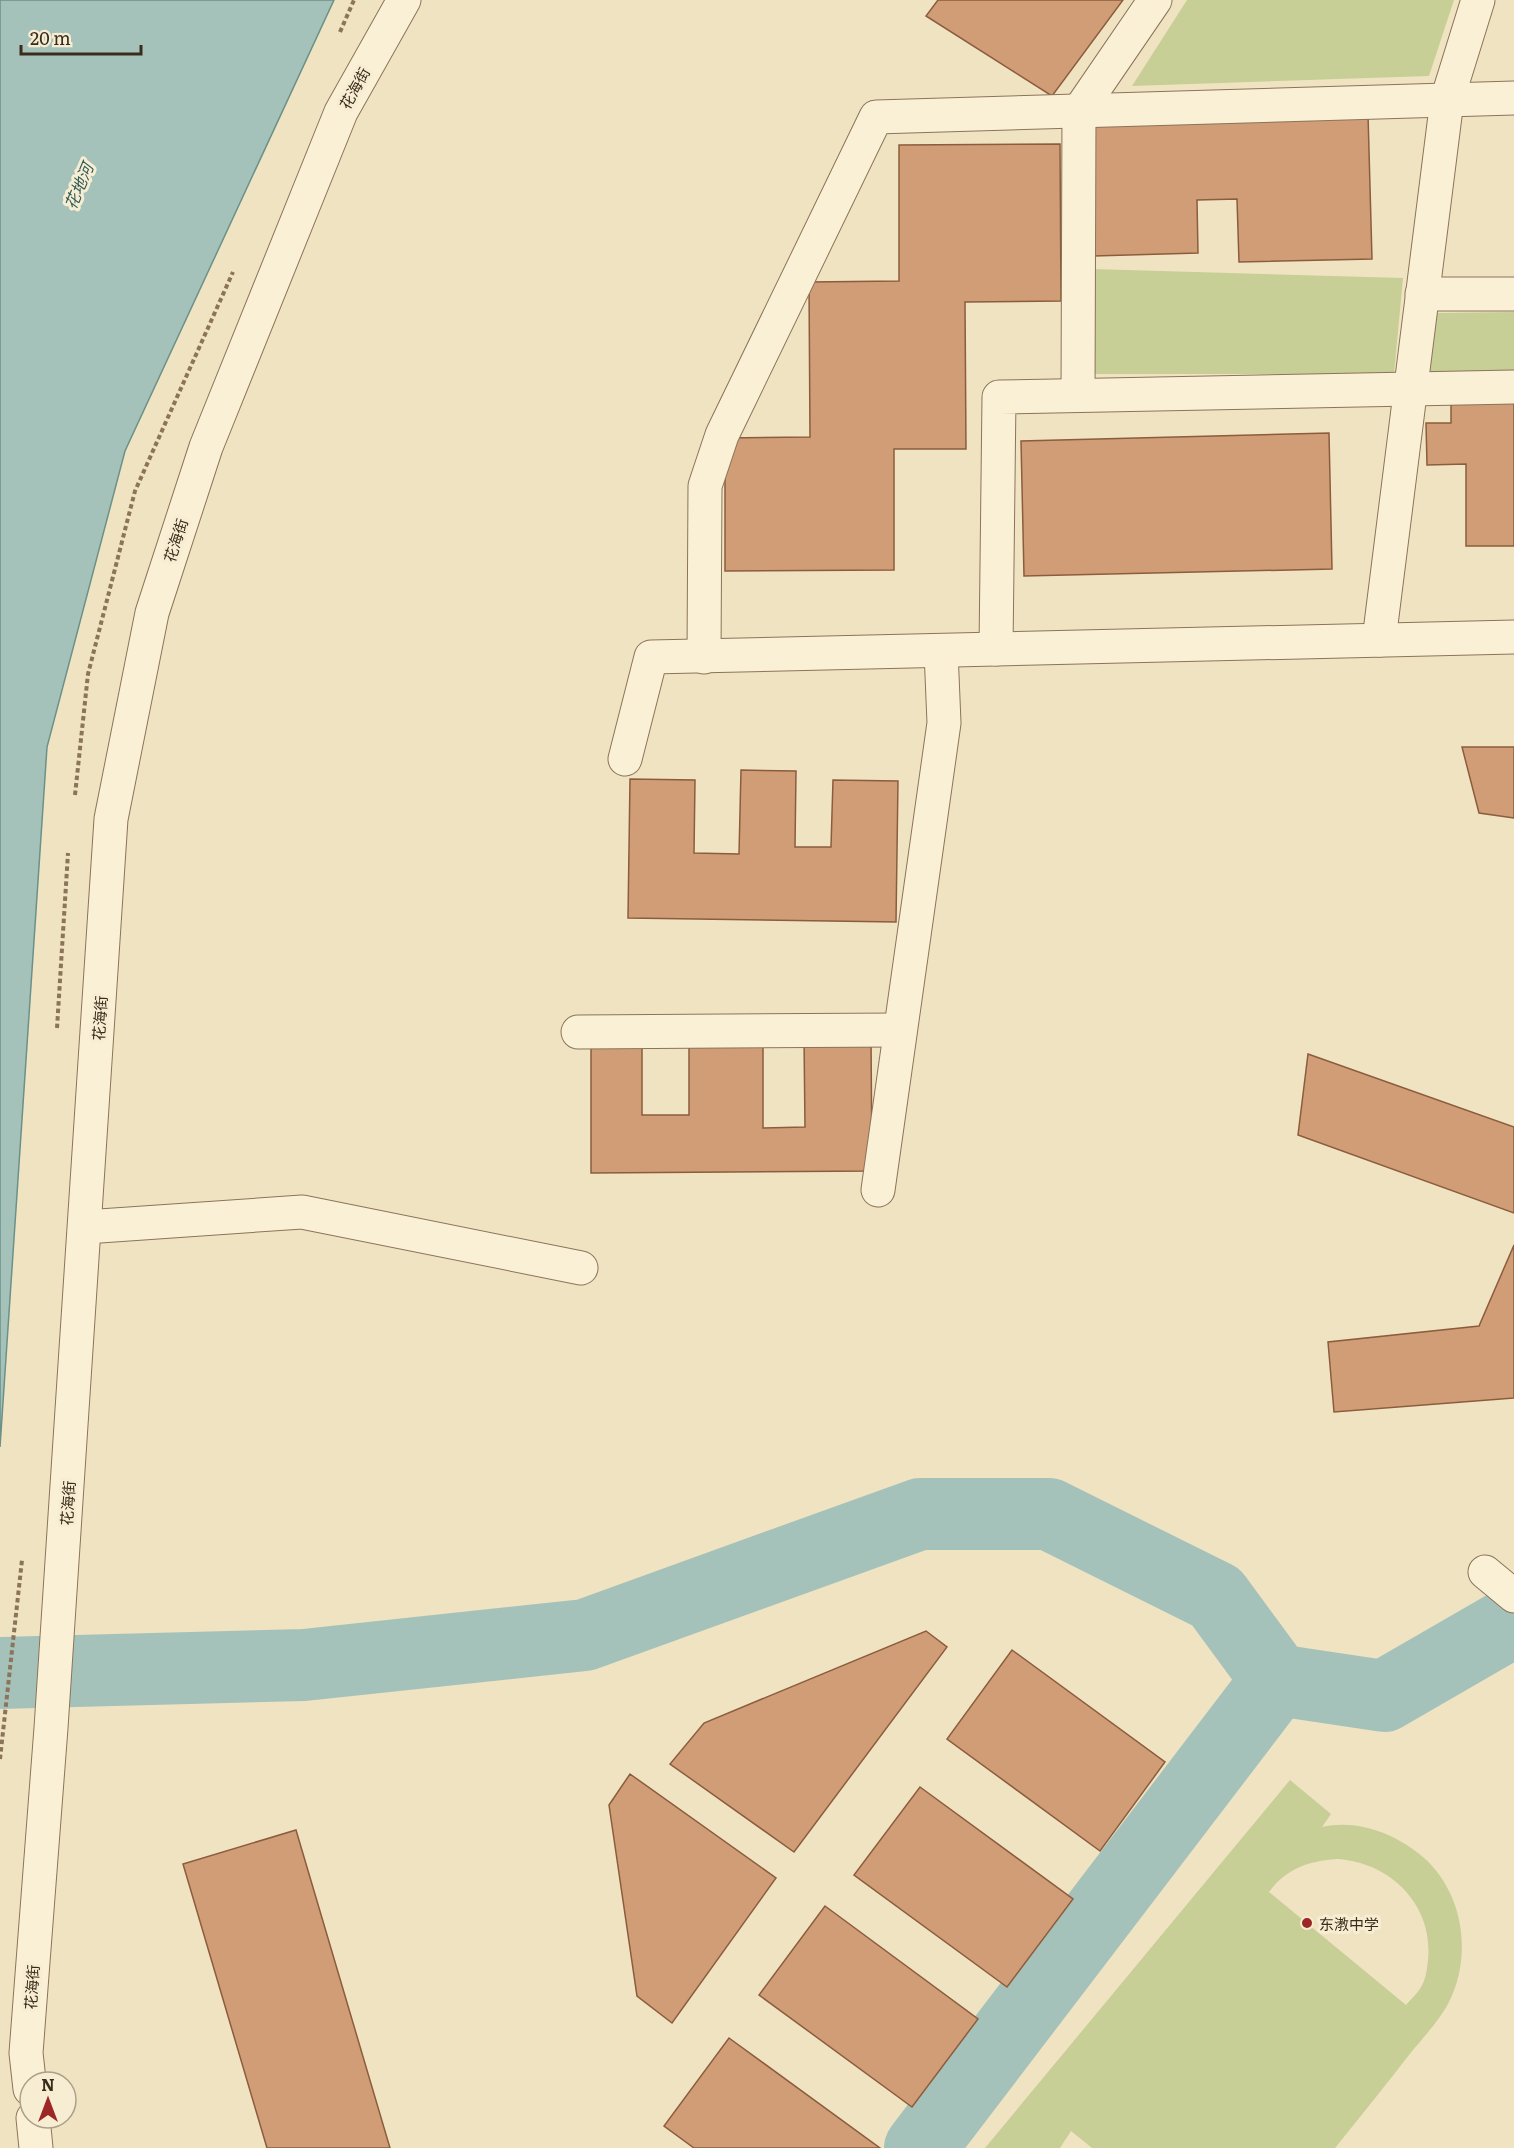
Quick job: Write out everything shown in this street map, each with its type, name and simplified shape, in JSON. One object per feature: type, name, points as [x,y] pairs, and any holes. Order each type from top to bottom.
[{"type":"street","name":"花海街","points":[[28,2070],[26,2053],[51,1728],[111,819],[152,613],[206,447],[341,112],[404,0]]},
{"type":"street","points":[[1078,395],[1079,111],[1155,0]]},
{"type":"street","points":[[1379,640],[1447,100],[1478,0]]},
{"type":"street","points":[[704,657],[705,486],[722,435],[876,117],[1514,98]]},
{"type":"street","points":[[1422,294],[1514,294]]},
{"type":"street","points":[[996,649],[999,397],[1514,387]]},
{"type":"street","points":[[625,759],[651,657],[1514,637]]},
{"type":"street","points":[[878,1190],[944,723],[940,651]]},
{"type":"street","points":[[578,1032],[900,1030]]},
{"type":"street","points":[[85,1227],[302,1212],[581,1268]]},
{"type":"street","points":[[1485,1572],[1514,1596]]},
{"type":"street","points":[[34,2130],[36,2148]]},
{"type":"path","points":[[0,1759],[16,1610]]},
{"type":"green space","points":[[1187,0],[1454,0],[1429,76],[1132,86]]},
{"type":"green space","points":[[1092,269],[1403,278],[1394,374],[1094,374]]},
{"type":"green space","points":[[1514,312],[1514,372],[1429,372],[1435,313]]},
{"type":"green space","name":"东漖中学","points":[[1290,1780],[1331,1814],[1322,1827],[1349,1825],[1389,1835],[1423,1857],[1448,1888],[1456,1907],[1462,1946],[1456,1985],[1448,2004],[1435,2024],[1335,2148],[1092,2148],[1071,2131],[1060,2148],[985,2148]],"holes":[[[1337,1859],[1374,1868],[1405,1890],[1424,1921],[1428,1940],[1426,1974],[1420,1989],[1406,2005],[1269,1892],[1283,1877],[1307,1864]]]},
{"type":"water","name":"花地河","points":[[0,0],[334,0],[125,451],[47,747],[0,1447]]},
{"type":"building","points":[[938,0],[1123,0],[1052,96],[926,16]]},
{"type":"building","points":[[1368,114],[1372,259],[1239,262],[1237,199],[1197,200],[1198,253],[1094,256],[1090,121]]},
{"type":"building","points":[[1060,144],[1061,301],[965,302],[966,449],[894,449],[894,570],[725,571],[725,438],[810,437],[809,282],[899,281],[899,145]]},
{"type":"building","points":[[1451,401],[1514,401],[1514,546],[1466,546],[1466,464],[1427,465],[1426,423],[1451,423]]},
{"type":"building","points":[[1329,433],[1332,569],[1024,576],[1021,441]]},
{"type":"building","points":[[1462,747],[1514,747],[1514,818],[1479,813]]},
{"type":"building","points":[[741,770],[796,771],[795,847],[831,847],[833,780],[898,781],[896,922],[628,918],[630,779],[695,780],[694,853],[739,854]]},
{"type":"building","points":[[804,1037],[871,1037],[872,1171],[591,1173],[591,1044],[642,1043],[642,1115],[689,1115],[689,1039],[763,1038],[763,1128],[805,1127]]},
{"type":"building","points":[[1308,1054],[1514,1127],[1514,1213],[1298,1135]]},
{"type":"building","points":[[1514,1245],[1514,1398],[1334,1412],[1328,1342],[1479,1326]]},
{"type":"building","points":[[926,1631],[947,1647],[794,1852],[670,1764],[704,1723]]},
{"type":"building","points":[[1012,1650],[1165,1762],[1100,1851],[947,1739]]},
{"type":"building","points":[[630,1774],[776,1878],[672,2023],[637,1996],[609,1805]]},
{"type":"building","points":[[920,1787],[1073,1899],[1007,1987],[854,1875]]},
{"type":"building","points":[[296,1830],[390,2148],[267,2148],[183,1864]]},
{"type":"building","points":[[825,1906],[978,2019],[912,2107],[759,1995]]},
{"type":"building","points":[[729,2038],[880,2148],[694,2148],[664,2126]]},
{"type":"waterway","points":[[0,1673],[304,1665],[585,1635],[920,1514],[1049,1514],[1216,1597],[1277,1680],[1384,1696],[1514,1621]]},
{"type":"waterway","points":[[920,2148],[1277,1680]]},
{"type":"place","name":"东漖中学","points":[[1307,1923]]}]
